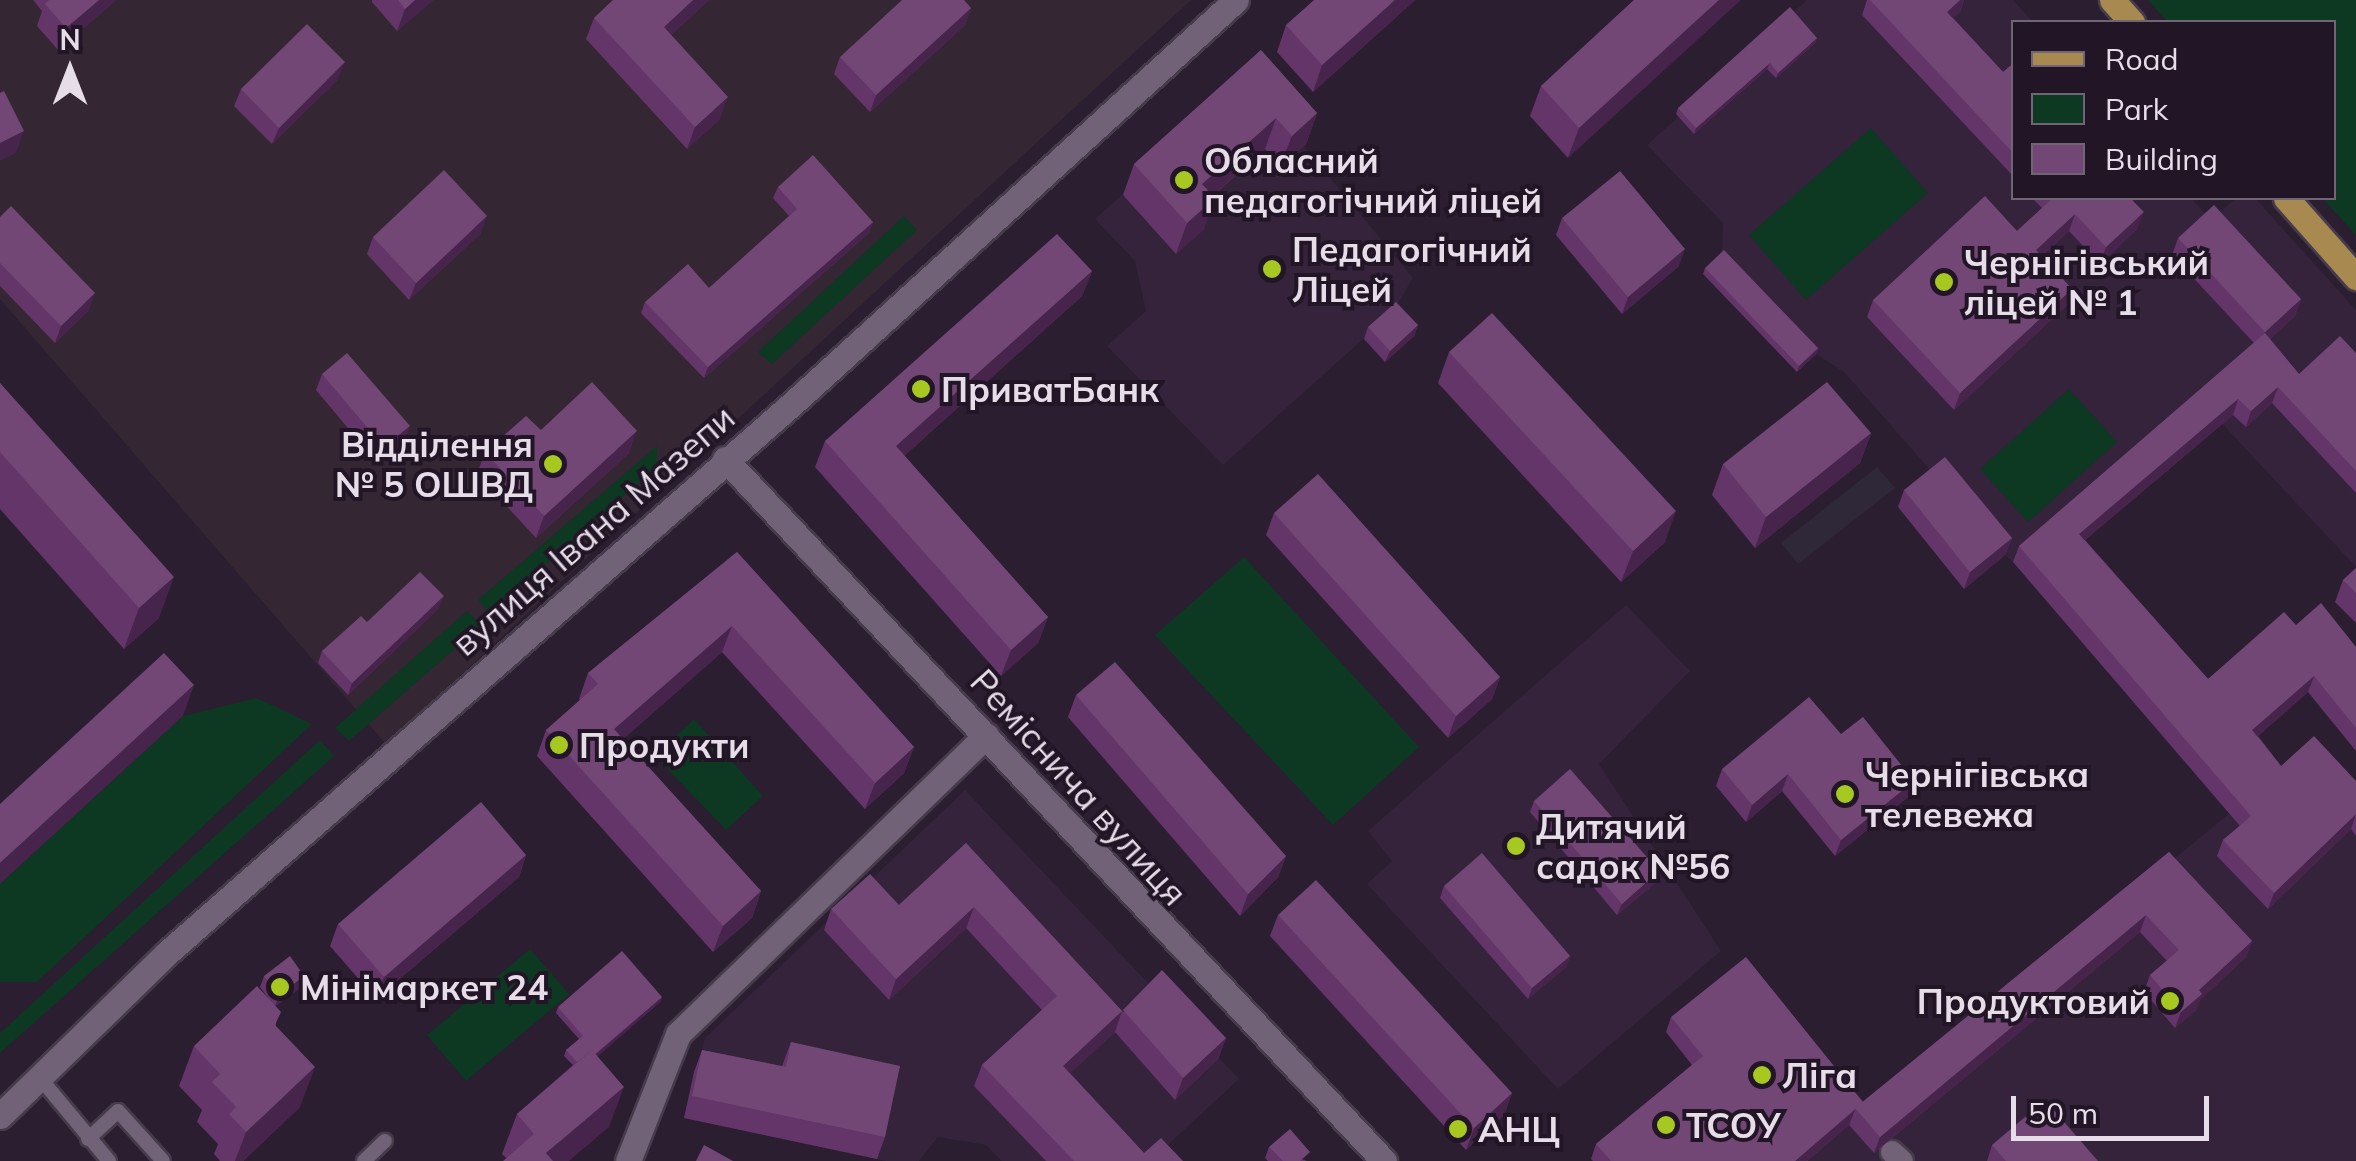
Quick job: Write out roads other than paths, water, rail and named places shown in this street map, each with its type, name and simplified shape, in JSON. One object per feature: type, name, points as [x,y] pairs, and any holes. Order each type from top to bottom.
[{"type":"main road","name":"вулиця Івана Мазепи","points":[[0,1116],[166,953],[1236,0]]},
{"type":"main road","points":[[2112,0],[2130,20]]},
{"type":"main road","points":[[2288,200],[2356,278]]},
{"type":"main road","name":"Реміснича вулиця","points":[[725,459],[986,736],[1199,971],[1384,1161]]},
{"type":"main road","points":[[628,1161],[678,1034],[986,736]]},
{"type":"lane","points":[[40,1078],[109,1161]]},
{"type":"lane","points":[[88,1139],[118,1111],[163,1161]]},
{"type":"lane","points":[[364,1161],[385,1142]]},
{"type":"place","name":"Обласний педагогічний ліцей","points":[[1184,180]]},
{"type":"place","name":"Педагогічний Ліцей","points":[[1272,269]]},
{"type":"place","name":"Чернігівський ліцей № 1","points":[[1944,282]]},
{"type":"place","name":"ПриватБанк","points":[[921,389]]},
{"type":"place","name":"Відділення № 5 ОШВД","points":[[553,464]]},
{"type":"place","name":"Продукти","points":[[559,745]]},
{"type":"place","name":"Чернігівська телевежа","points":[[1845,794]]},
{"type":"place","name":"Дитячий садок №56","points":[[1516,846]]},
{"type":"place","name":"Мінімаркет 24","points":[[280,987]]},
{"type":"place","name":"Продуктовий","points":[[2170,1001]]},
{"type":"place","name":"Ліга","points":[[1762,1075]]},
{"type":"place","name":"ТСОУ","points":[[1666,1125]]},
{"type":"place","name":"АНЦ","points":[[1458,1129]]}]
